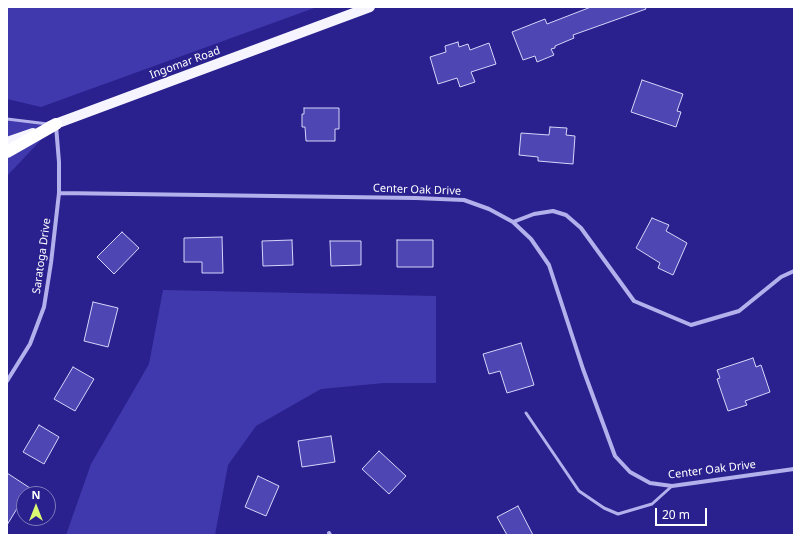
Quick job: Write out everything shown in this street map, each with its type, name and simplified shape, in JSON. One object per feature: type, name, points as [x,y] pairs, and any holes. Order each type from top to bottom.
[{"type":"highway","points":[[7,152],[56,124]]},
{"type":"main road","name":"Ingomar Road","points":[[7,142],[370,7]]},
{"type":"street","name":"Saratoga Drive","points":[[7,381],[30,344],[44,307],[51,263],[59,193],[59,162],[56,124]]},
{"type":"street","name":"Center Oak Drive","points":[[59,193],[416,198],[464,200],[489,209],[513,222],[531,239],[549,265],[583,369],[616,456],[630,472],[650,483],[672,486],[794,469]]},
{"type":"street","points":[[513,222],[534,214],[553,211],[566,215],[581,228],[634,301],[690,326],[739,311],[781,277],[794,271]]},
{"type":"lane","points":[[7,119],[56,124]]},
{"type":"lane","points":[[526,413],[579,490],[604,508],[618,514],[652,504],[672,486]]},
{"type":"shaded area","points":[[7,7],[317,7],[41,107],[7,99]]},
{"type":"shaded area","points":[[7,119],[56,124],[7,176]]},
{"type":"shaded area","points":[[163,290],[436,296],[436,383],[384,383],[321,389],[256,426],[228,465],[215,535],[66,535],[91,464],[149,364]]},
{"type":"building","points":[[591,7],[645,7],[646,9],[573,35],[574,38],[551,49],[554,55],[537,62],[535,56],[523,60],[512,32],[545,19],[547,24]]},
{"type":"building","points":[[458,42],[459,47],[468,44],[470,50],[489,43],[496,64],[471,72],[475,82],[460,87],[457,78],[438,84],[430,57],[446,52],[445,46]]},
{"type":"building","points":[[642,80],[683,94],[677,111],[681,112],[676,127],[631,112]]},
{"type":"building","points":[[304,108],[339,108],[339,129],[335,129],[335,141],[306,141],[305,127],[302,127],[302,114],[304,114]]},
{"type":"building","points":[[550,127],[567,128],[566,135],[575,136],[573,164],[538,161],[538,157],[519,155],[521,133],[549,135]]},
{"type":"building","points":[[652,218],[669,225],[666,231],[687,243],[673,275],[658,268],[660,263],[636,248]]},
{"type":"building","points":[[122,232],[139,248],[114,274],[97,257]]},
{"type":"building","points":[[222,237],[223,273],[202,273],[202,262],[184,262],[184,238]]},
{"type":"building","points":[[292,240],[293,265],[263,266],[262,241]]},
{"type":"building","points":[[397,240],[433,240],[433,267],[397,267]]},
{"type":"building","points":[[330,241],[361,241],[361,265],[331,266]]},
{"type":"building","points":[[93,302],[118,308],[108,347],[84,341]]},
{"type":"building","points":[[521,343],[534,385],[507,393],[500,371],[489,374],[483,354]]},
{"type":"building","points":[[753,358],[756,367],[761,365],[770,392],[745,401],[747,405],[728,411],[717,379],[720,378],[717,370]]},
{"type":"building","points":[[73,367],[94,379],[75,411],[54,399]]},
{"type":"building","points":[[39,425],[59,437],[44,464],[23,452]]},
{"type":"building","points":[[331,436],[335,462],[302,467],[298,441]]},
{"type":"building","points":[[379,451],[406,476],[389,494],[362,469]]},
{"type":"building","points":[[7,473],[27,486],[16,486],[16,510],[7,525]]},
{"type":"building","points":[[258,476],[279,486],[266,516],[245,507]]},
{"type":"building","points":[[518,506],[533,535],[507,535],[497,517]]}]
